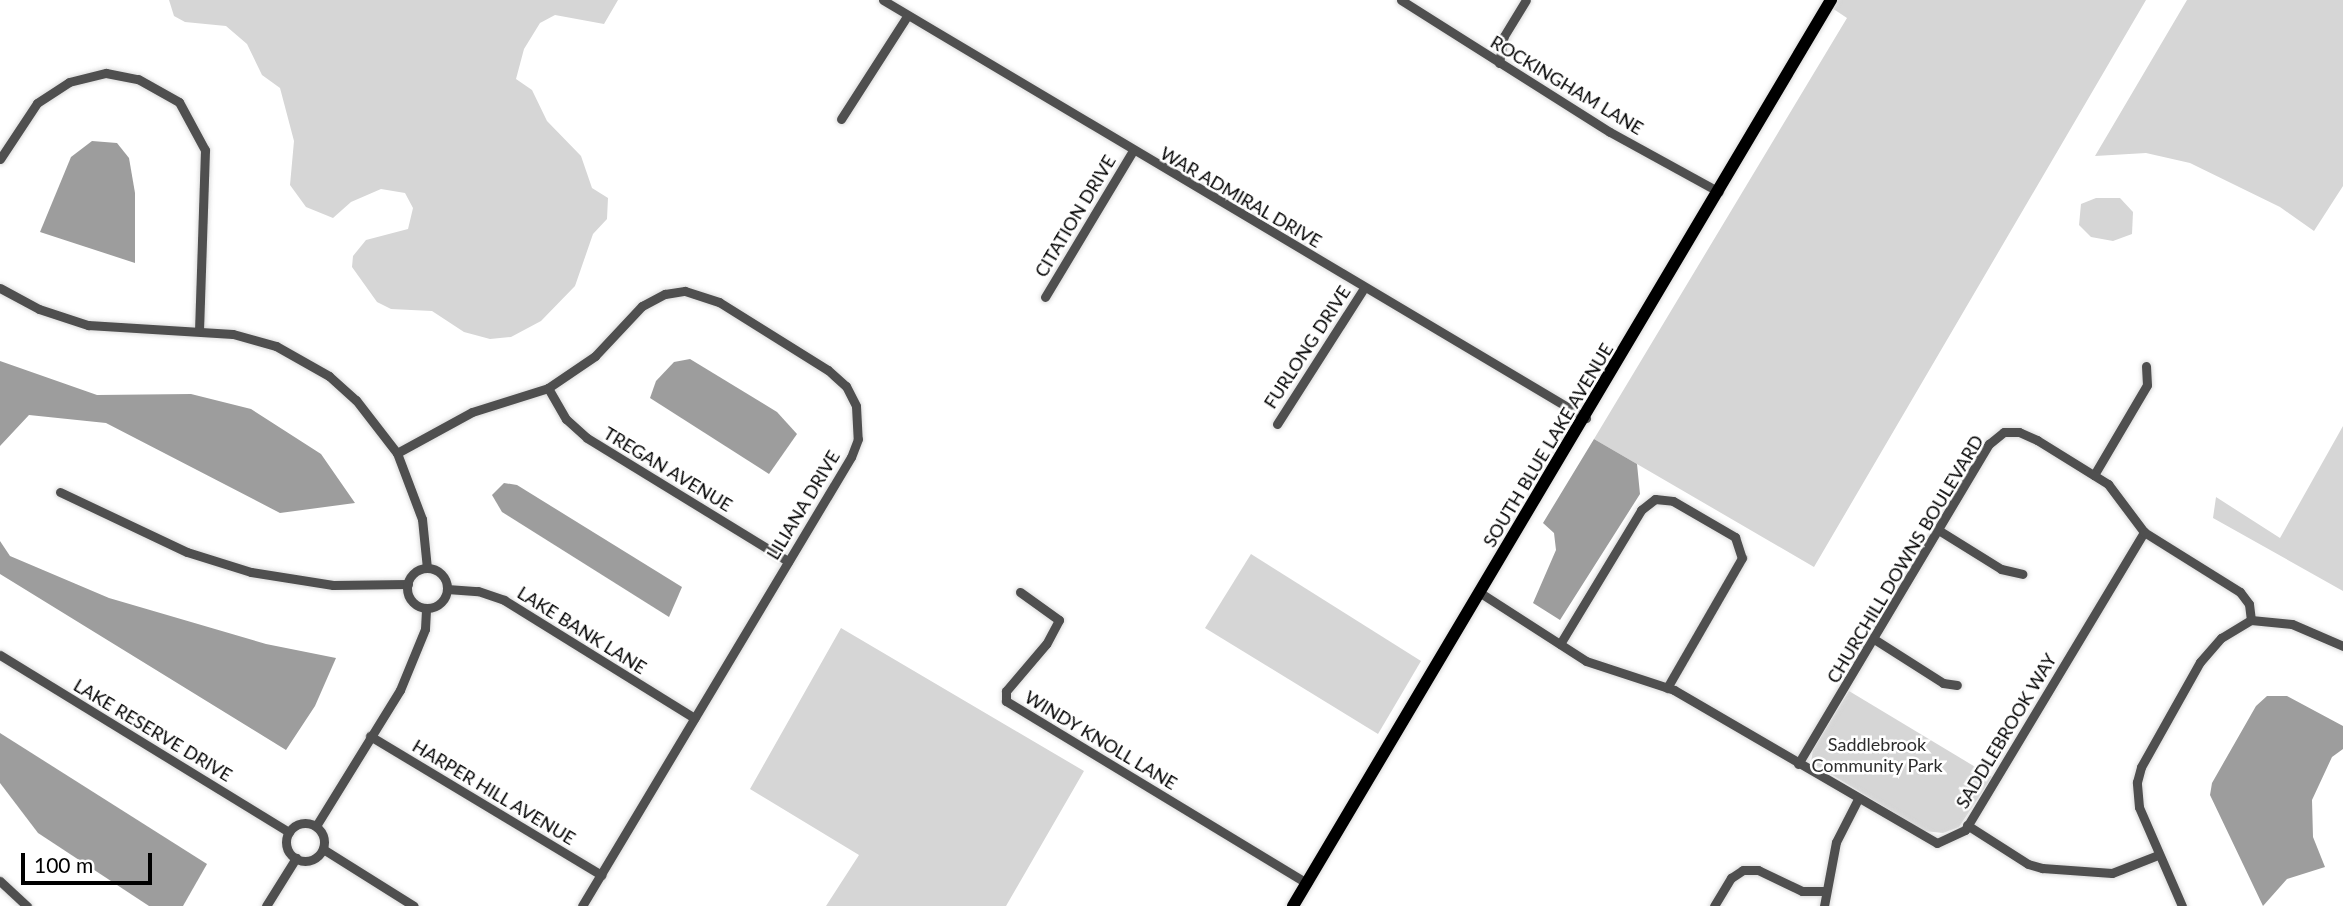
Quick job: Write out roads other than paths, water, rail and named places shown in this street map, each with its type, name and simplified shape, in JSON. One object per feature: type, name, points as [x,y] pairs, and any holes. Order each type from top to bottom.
[{"type":"main road","name":"SOUTH BLUE LAKE AVENUE","points":[[1293,906],[1479,592],[1586,418],[1831,0]]},
{"type":"street","name":"WAR ADMIRAL DRIVE","points":[[883,0],[1132,152],[1586,418]]},
{"type":"street","name":"ROCKINGHAM LANE","points":[[1401,0],[1499,63],[1719,192]]},
{"type":"street","points":[[1499,63],[1504,36],[1526,0]]},
{"type":"street","points":[[841,120],[907,16]]},
{"type":"street","points":[[0,159],[37,103],[69,82],[106,73],[138,79],[179,102],[205,150],[199,330]]},
{"type":"street","name":"CITATION DRIVE","points":[[1045,297],[1132,152]]},
{"type":"street","points":[[0,288],[39,309],[88,325],[199,330],[276,346],[328,376],[356,400],[397,453],[422,519],[427,568]]},
{"type":"street","name":"FURLONG DRIVE","points":[[1277,424],[1364,288]]},
{"type":"street","name":"LILIANA DRIVE","points":[[397,453],[472,412],[548,388],[594,356],[642,306],[665,293],[685,291],[719,302],[828,370],[846,386],[856,406],[858,439],[582,906]]},
{"type":"street","points":[[2094,475],[2147,385],[2146,366]]},
{"type":"street","name":"TREGAN AVENUE","points":[[548,388],[566,419],[587,438],[788,561]]},
{"type":"street","name":"CHURCHILL DOWNS BOULEVARD","points":[[1798,764],[1940,531],[1989,444],[2004,432],[2019,432],[2037,440],[2094,475],[2119,496],[2144,532],[2240,592],[2249,604],[2250,620]]},
{"type":"street","points":[[60,492],[187,552],[251,572],[333,585],[408,584]]},
{"type":"street","points":[[1560,644],[1641,510],[1655,499],[1673,501],[1735,537],[1742,558],[1667,688]]},
{"type":"street","points":[[1940,531],[2001,569],[2022,574]]},
{"type":"street","name":"SADDLEBROOK WAY","points":[[1479,592],[1560,644],[1624,677],[1667,688],[1937,843],[1950,840],[1967,825],[2144,532]]},
{"type":"street","points":[[426,608],[409,597],[408,584],[415,573],[427,568]]},
{"type":"street","points":[[426,608],[443,601],[447,589],[444,577],[427,568]]},
{"type":"street","name":"LAKE BANK LANE","points":[[447,589],[478,591],[504,600],[694,718]]},
{"type":"street","name":"WINDY KNOLL LANE","points":[[1020,592],[1059,620],[1045,644],[1006,691],[1006,701],[1307,883]]},
{"type":"street","points":[[316,826],[400,690],[425,629],[426,608]]},
{"type":"street","points":[[2182,906],[2139,807],[2141,767],[2200,662],[2221,638],[2250,620],[2292,624],[2343,646]]},
{"type":"street","points":[[1874,639],[1943,683],[1957,685]]},
{"type":"street","name":"LAKE RESERVE DRIVE","points":[[0,655],[289,832]]},
{"type":"street","name":"HARPER HILL AVENUE","points":[[370,736],[601,875]]},
{"type":"street","points":[[1824,906],[1824,891],[1836,842],[1858,799]]},
{"type":"street","points":[[303,823],[316,826],[324,836],[323,849],[309,861],[296,858],[286,846],[289,832],[303,823]]},
{"type":"street","points":[[1967,825],[2028,864],[2042,868],[2112,873],[2158,855]]},
{"type":"street","points":[[323,849],[414,906]]},
{"type":"street","points":[[266,906],[296,858]]},
{"type":"street","points":[[1714,906],[1731,878],[1744,870],[1758,870],[1802,891],[1824,891]]},
{"type":"street","points":[[0,881],[27,906]]},
{"type":"park label","name":"Saddlebrook Community Park","points":[[1877,755]]}]
